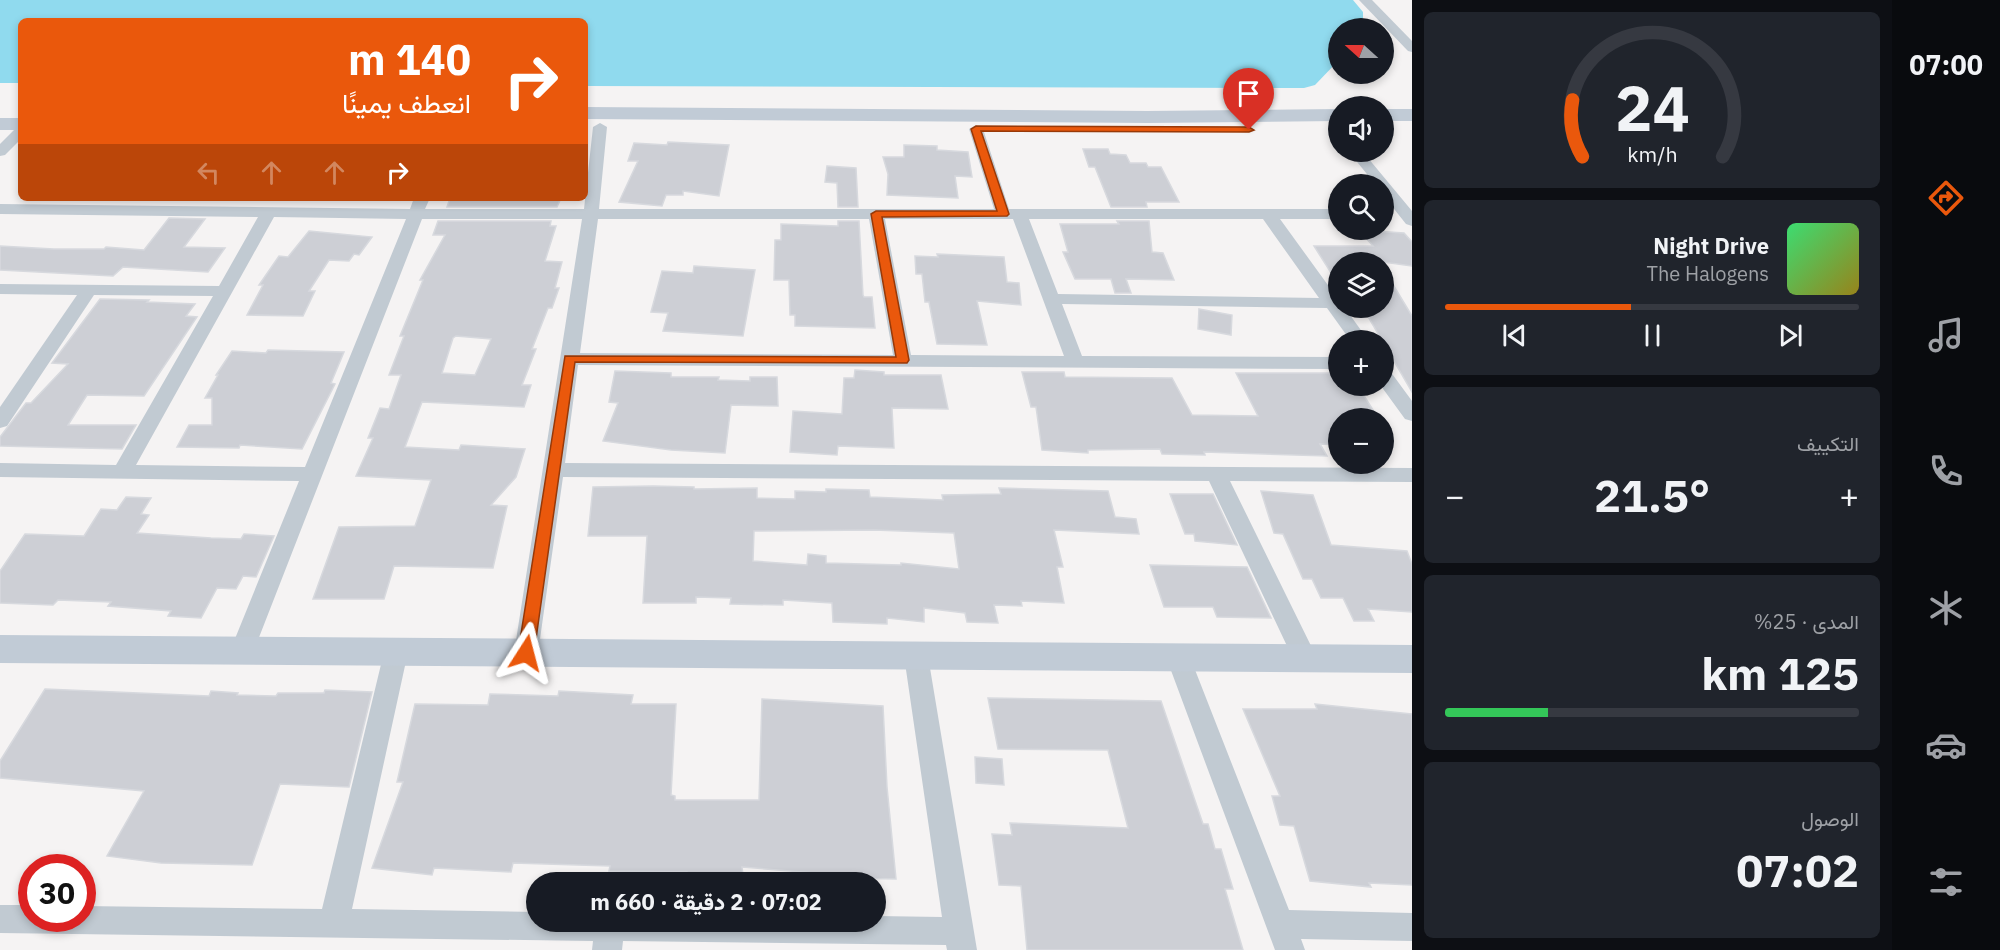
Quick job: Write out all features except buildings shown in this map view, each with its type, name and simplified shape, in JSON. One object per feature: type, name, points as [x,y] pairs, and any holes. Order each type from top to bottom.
[{"type":"street","points":[[1365,0],[1412,48]]},
{"type":"street","points":[[0,111],[18,111]]},
{"type":"street","points":[[588,113],[1148,117],[1328,115]]},
{"type":"street","points":[[1394,115],[1412,115]]},
{"type":"street","points":[[0,124],[18,124]]},
{"type":"street","points":[[526,653],[591,214],[593,127],[1328,129]]},
{"type":"street","points":[[976,129],[1011,214],[1052,299],[1075,361]]},
{"type":"street","points":[[1394,130],[1412,130]]},
{"type":"street","points":[[0,152],[18,134]]},
{"type":"street","points":[[1364,162],[1374,174]]},
{"type":"street","points":[[1394,198],[1410,216]]},
{"type":"street","points":[[242,651],[418,206]]},
{"type":"street","points":[[0,209],[269,212],[418,206],[591,214],[1328,214]]},
{"type":"street","points":[[122,472],[269,212]]},
{"type":"street","points":[[876,214],[903,360]]},
{"type":"street","points":[[1268,214],[1328,297]]},
{"type":"street","points":[[1394,215],[1410,216]]},
{"type":"street","points":[[0,289],[225,291]]},
{"type":"street","points":[[0,422],[89,290]]},
{"type":"street","points":[[1052,299],[1328,303]]},
{"type":"street","points":[[570,359],[1328,363]]},
{"type":"street","points":[[1394,390],[1412,415]]},
{"type":"street","points":[[0,470],[312,474]]},
{"type":"street","points":[[553,470],[1412,475]]},
{"type":"street","points":[[1216,474],[1305,658]]},
{"type":"street","points":[[0,649],[1412,659]]},
{"type":"street","points":[[334,924],[396,652]]},
{"type":"street","points":[[0,920],[334,924],[608,938],[961,941],[916,656]]},
{"type":"street","points":[[1178,657],[1285,937],[1412,927]]},
{"type":"water","points":[[0,0],[1353,0],[1363,12],[1363,18],[1328,18],[1328,71],[1315,85],[1304,88],[588,86],[588,18],[18,18],[18,83],[0,83]]},
{"type":"route","points":[[526,653],[570,359],[903,360],[876,214],[1003,214],[976,129],[1249,130]]}]
